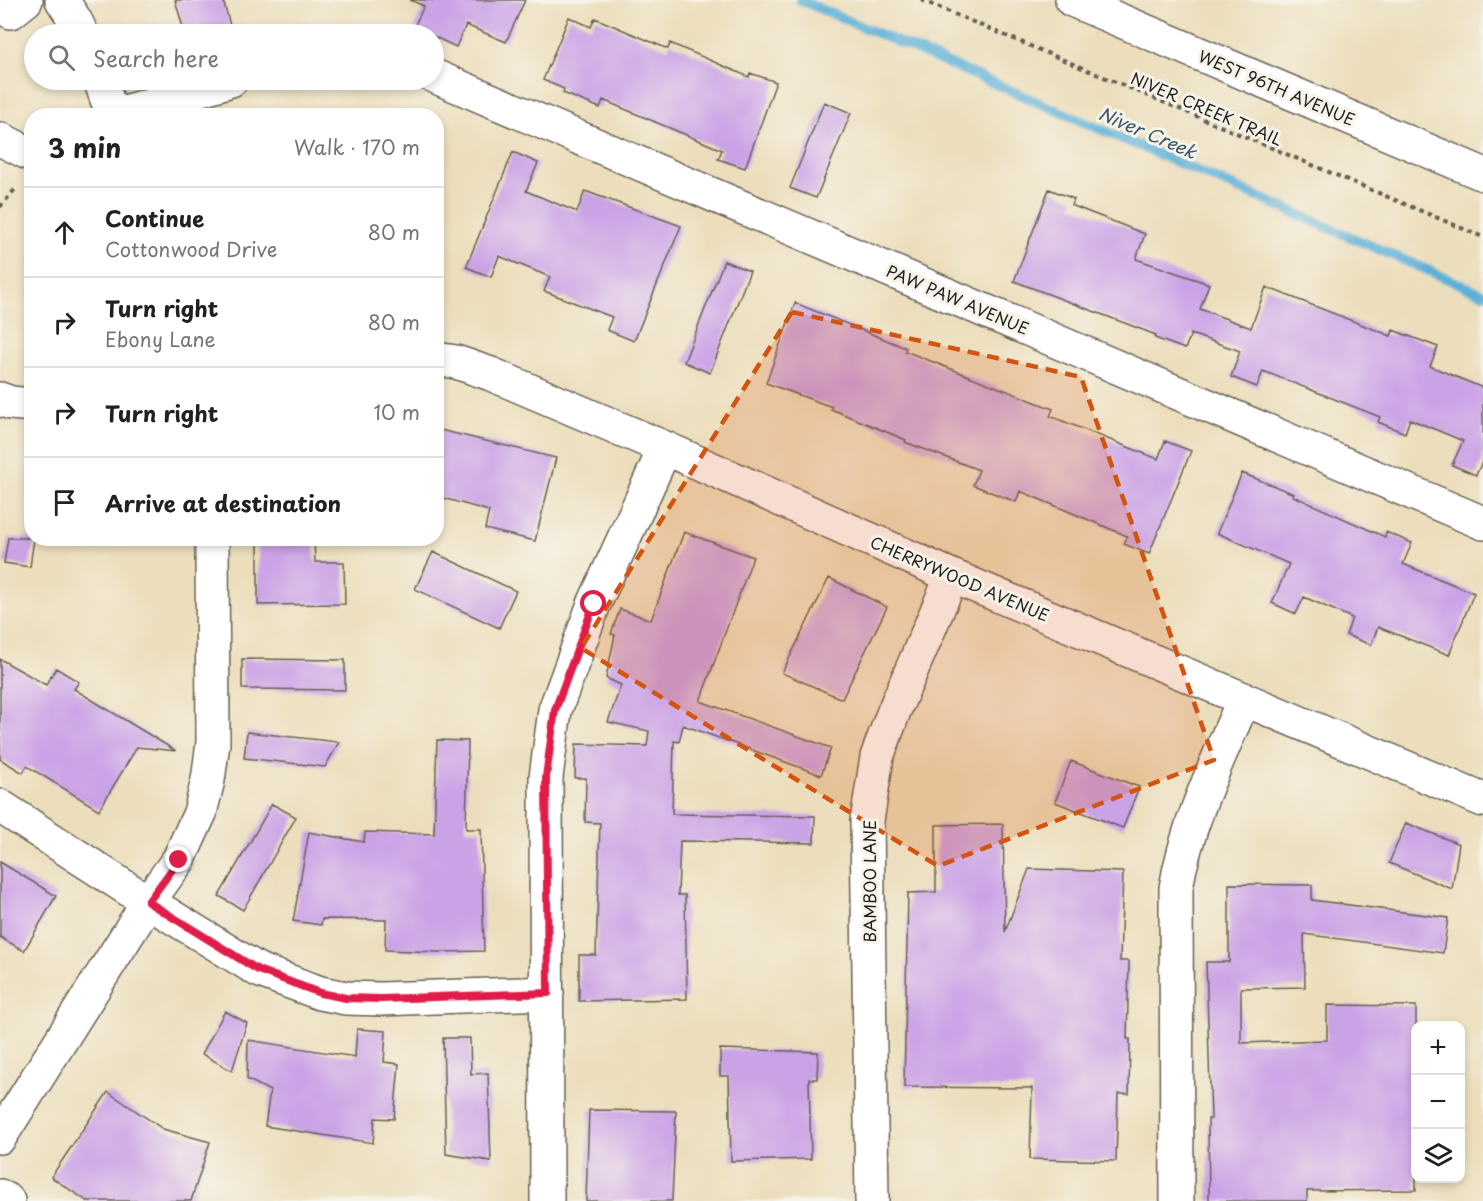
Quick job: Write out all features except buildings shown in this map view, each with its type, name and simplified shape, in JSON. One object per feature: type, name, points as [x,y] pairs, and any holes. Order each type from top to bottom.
[{"type":"street","points":[[62,0],[77,24]]},
{"type":"street","name":"WEST 96TH AVENUE","points":[[1072,0],[1483,174]]},
{"type":"street","name":"PAW PAW AVENUE","points":[[444,80],[1483,523]]},
{"type":"street","points":[[103,90],[110,108]]},
{"type":"street","points":[[136,108],[197,90]]},
{"type":"street","points":[[0,139],[24,151]]},
{"type":"street","name":"CHERRYWOOD AVENUE","points":[[444,360],[491,374],[665,448],[952,576],[1483,800]]},
{"type":"street","points":[[0,399],[24,404]]},
{"type":"street","points":[[547,1201],[546,777],[555,710],[594,604],[665,448]]},
{"type":"street","points":[[0,1137],[148,902],[179,860],[200,813],[208,780],[213,742],[212,546]]},
{"type":"street","name":"BAMBOO LANE","points":[[872,1201],[867,821],[878,757],[894,711],[952,576]]},
{"type":"street","points":[[1177,1201],[1176,888],[1180,865],[1196,815],[1244,699]]},
{"type":"street","points":[[0,806],[258,970],[320,993],[346,998],[381,999],[548,993]]},
{"type":"street","points":[[0,1196],[8,1201]]},
{"type":"path","name":"NIVER CREEK TRAIL","points":[[921,0],[1483,237]]},
{"type":"highlighted area","points":[[792,312],[1081,377],[1214,760],[938,866],[581,648]]},
{"type":"waterway","name":"Niver Creek","points":[[800,0],[1483,294]]},
{"type":"route","points":[[179,860],[148,902],[258,970],[320,993],[346,998],[381,999],[548,993],[546,777],[555,710],[594,604]]}]
